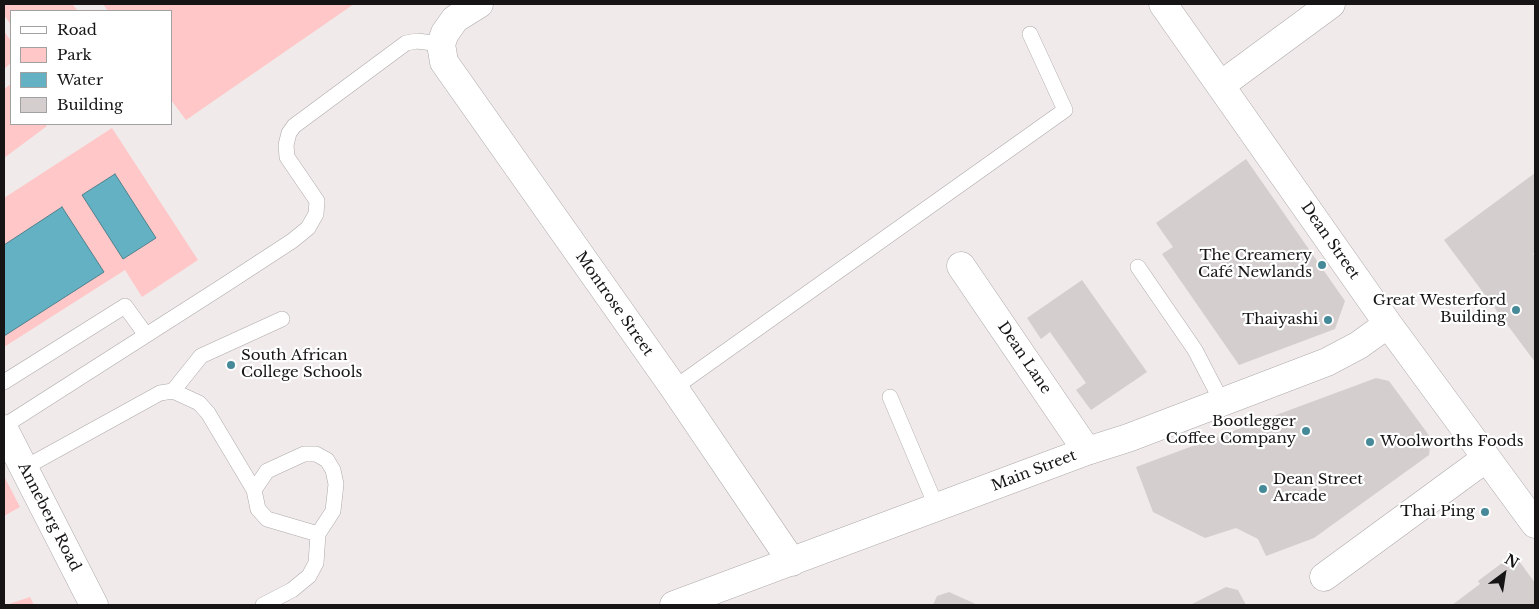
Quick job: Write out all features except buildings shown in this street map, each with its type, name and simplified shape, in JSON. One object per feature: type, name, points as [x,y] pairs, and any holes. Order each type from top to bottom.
[{"type":"street","points":[[441,44],[445,32],[455,19],[479,4]]},
{"type":"street","name":"Dean Street","points":[[1163,4],[1388,324],[1535,524]]},
{"type":"street","points":[[1221,86],[1331,4]]},
{"type":"street","name":"Montrose Street","points":[[441,44],[444,62],[450,73],[674,388],[792,562]]},
{"type":"street","name":"Dean Lane","points":[[961,266],[1087,451]]},
{"type":"street","name":"Main Street","points":[[674,605],[1087,451],[1128,438],[1327,362],[1359,345],[1388,324]]},
{"type":"street","name":"Anneberg Road","points":[[4,428],[94,605]]},
{"type":"street","points":[[1324,577],[1486,459]]},
{"type":"lane","points":[[674,388],[1065,110],[1030,34]]},
{"type":"lane","points":[[4,428],[292,241],[308,228],[316,214],[316,201],[287,157],[286,145],[289,133],[294,126],[406,43],[417,41],[441,44]]},
{"type":"lane","points":[[1138,267],[1195,350],[1222,402]]},
{"type":"lane","points":[[4,382],[126,306],[146,335]]},
{"type":"lane","points":[[173,391],[201,356],[282,318]]},
{"type":"lane","points":[[24,468],[160,393],[173,391],[199,403],[208,413],[254,490],[258,509],[267,519],[318,534]]},
{"type":"lane","points":[[890,397],[937,508]]},
{"type":"lane","points":[[254,490],[267,470],[304,454],[316,454],[327,460],[333,470],[336,484],[336,500],[328,522],[318,534],[316,563],[309,576],[292,590],[262,605]]},
{"type":"green space","points":[[4,4],[72,4],[77,10],[10,10],[10,24],[4,15]]},
{"type":"green space","points":[[103,4],[354,4],[186,120],[172,101],[172,10],[107,10]]},
{"type":"green space","points":[[4,31],[10,40],[10,64],[4,69]]},
{"type":"green space","points":[[10,85],[10,125],[47,126],[4,158],[4,89]]},
{"type":"green space","points":[[112,128],[198,260],[142,297],[125,270],[4,347],[4,198]]},
{"type":"green space","points":[[4,476],[20,507],[4,516]]},
{"type":"green space","points":[[30,597],[34,605],[6,605]]},
{"type":"water","points":[[115,174],[156,238],[123,259],[82,195]]},
{"type":"water","points":[[62,207],[104,272],[4,336],[4,245]]},
{"type":"place","name":"The Creamery Café Newlands","points":[[1322,265]]},
{"type":"place","name":"Great Westerford Building","points":[[1516,310]]},
{"type":"place","name":"Thaiyashi","points":[[1328,320]]},
{"type":"place","name":"South African College Schools","points":[[231,365]]},
{"type":"place","name":"Bootlegger Coffee Company","points":[[1306,431]]},
{"type":"place","name":"Woolworths Foods","points":[[1370,442]]},
{"type":"place","name":"Dean Street Arcade","points":[[1263,489]]},
{"type":"place","name":"Thai Ping","points":[[1485,512]]}]
